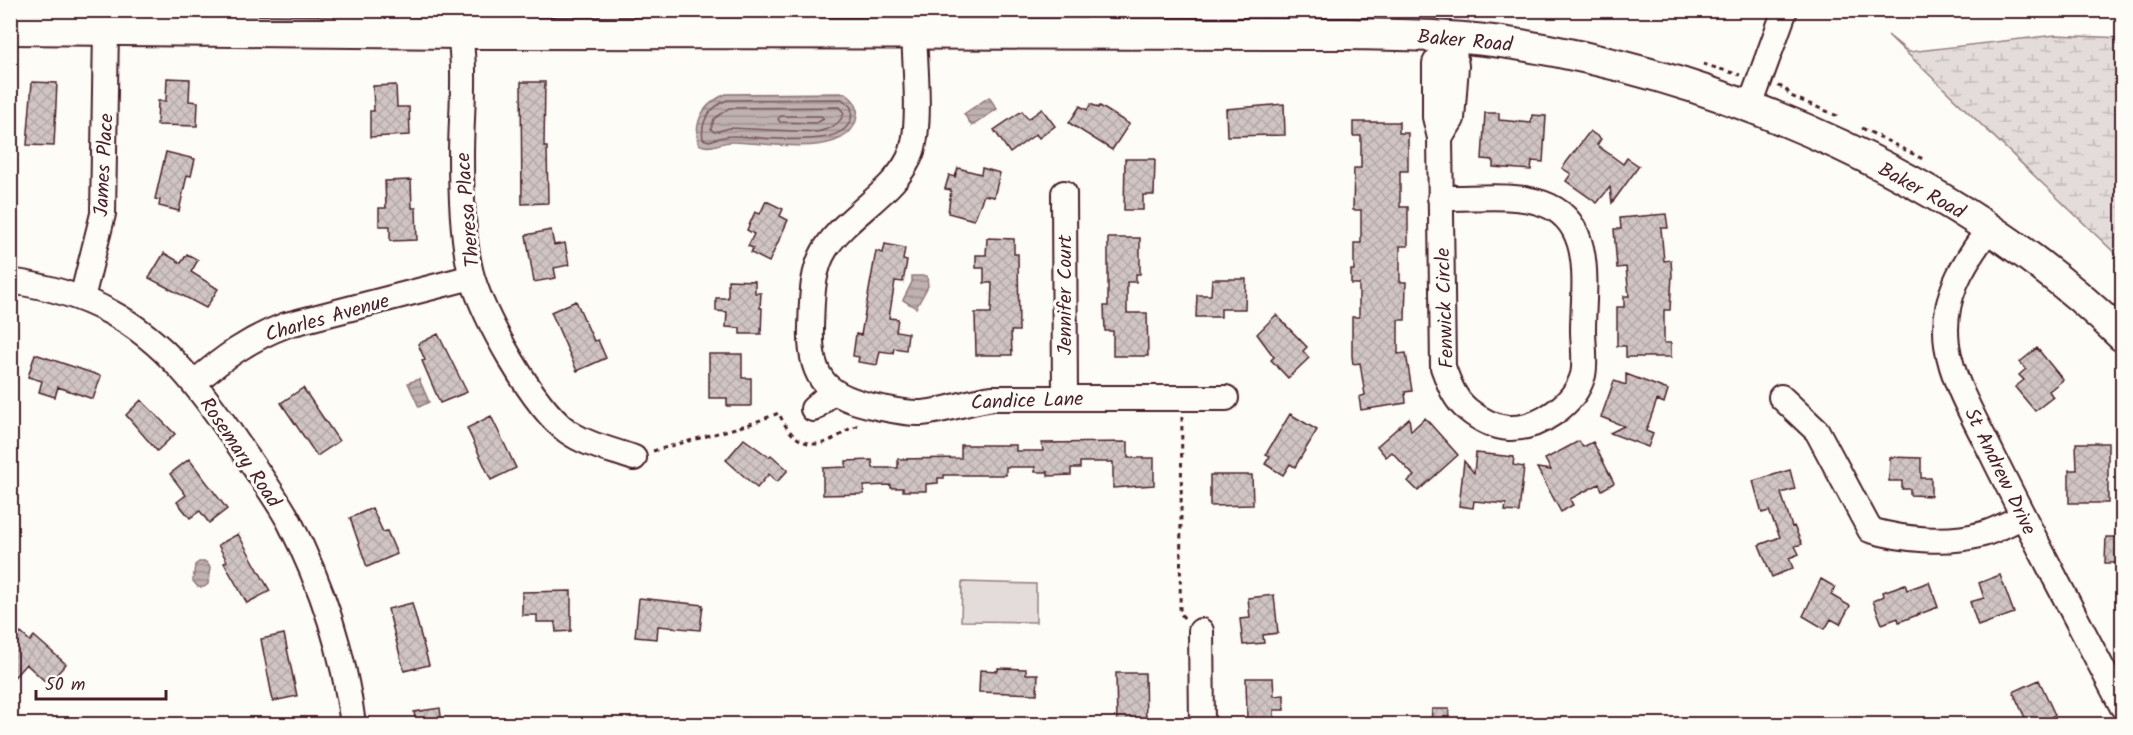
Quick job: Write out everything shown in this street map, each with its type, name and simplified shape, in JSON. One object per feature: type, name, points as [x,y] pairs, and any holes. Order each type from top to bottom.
[{"type":"main road","name":"Baker Road","points":[[10,29],[106,29],[463,18],[914,33],[1098,23],[1452,38],[1514,44],[1595,60],[1750,106],[1813,132],[1872,162],[1989,229],[2044,270],[2122,336]]},
{"type":"street","points":[[1750,106],[1785,10]]},
{"type":"street","name":"Theresa Place","points":[[463,18],[461,158],[465,226],[472,277],[495,330],[525,383],[543,407],[567,430],[587,442],[634,458]]},
{"type":"street","name":"James Place","points":[[82,298],[103,214],[106,29]]},
{"type":"street","name":"Candice Lane","points":[[914,33],[916,127],[912,151],[901,173],[839,229],[824,251],[815,276],[810,346],[814,366],[833,391],[840,398],[860,404],[898,412],[923,413],[969,401],[993,398],[1226,398]]},
{"type":"street","name":"Fenwick Circle","points":[[1440,198],[1532,200],[1551,207],[1577,235],[1584,256],[1583,375],[1572,396],[1557,412],[1534,423],[1510,428],[1489,423],[1467,410],[1452,391],[1443,367],[1440,198],[1440,138],[1435,117],[1435,63],[1452,38]]},
{"type":"street","name":"Jennifer Court","points":[[1064,193],[1065,398]]},
{"type":"street","name":"St Andrew Drive","points":[[1989,229],[1960,270],[1951,291],[1947,316],[1947,344],[1954,376],[2022,517],[2122,706]]},
{"type":"street","name":"Charles Avenue","points":[[194,383],[237,347],[286,325],[472,277]]},
{"type":"street","name":"Rosemary Road","points":[[10,281],[38,285],[82,298],[112,313],[144,334],[170,356],[216,411],[288,519],[316,578],[348,686],[353,724]]},
{"type":"street","points":[[813,409],[833,391]]},
{"type":"street","points":[[1781,397],[1817,432],[1870,530],[1891,536],[1962,538],[1984,534],[2022,517]]},
{"type":"street","points":[[1202,631],[1202,724]]},
{"type":"path","points":[[634,458],[669,445],[750,424],[779,413],[790,435],[804,442],[822,443],[858,425],[869,427]]},
{"type":"path","points":[[1180,600],[1182,416]]},
{"type":"green space","points":[[1888,35],[1909,52],[2056,35],[2122,38],[2122,260]]},
{"type":"green space","points":[[962,582],[1036,584],[1036,622],[961,621]]},
{"type":"water","points":[[845,93],[855,103],[857,116],[851,130],[839,139],[804,146],[728,142],[702,146],[698,143],[698,126],[703,113],[712,102],[726,94]]},
{"type":"water","points":[[989,97],[997,109],[972,126],[964,114]]},
{"type":"water","points":[[912,276],[927,276],[928,286],[916,308],[903,300],[912,282]]},
{"type":"water","points":[[419,379],[429,402],[419,407],[408,383]]},
{"type":"water","points":[[199,562],[206,562],[210,567],[208,584],[204,587],[198,587],[193,581],[195,565]]},
{"type":"building","points":[[167,78],[190,79],[189,101],[198,102],[197,126],[157,125],[158,101],[166,101]]},
{"type":"building","points":[[32,82],[57,83],[54,146],[27,145]]},
{"type":"building","points":[[521,82],[545,82],[544,147],[547,147],[548,203],[522,204]]},
{"type":"building","points":[[396,85],[397,107],[409,107],[410,135],[370,137],[370,111],[374,111],[373,86]]},
{"type":"building","points":[[1091,104],[1098,108],[1100,106],[1129,124],[1112,150],[1069,123],[1080,106],[1087,110]]},
{"type":"building","points":[[1284,104],[1285,135],[1227,136],[1226,109]]},
{"type":"building","points":[[1042,109],[1055,126],[1039,138],[1036,134],[1010,153],[994,130],[1022,111],[1028,119]]},
{"type":"building","points":[[1485,113],[1499,113],[1499,120],[1531,123],[1532,115],[1546,116],[1543,162],[1532,161],[1531,170],[1493,167],[1493,160],[1482,159]]},
{"type":"building","points":[[1353,122],[1399,122],[1399,133],[1408,133],[1408,171],[1400,171],[1400,207],[1408,207],[1408,246],[1400,246],[1400,282],[1406,282],[1405,320],[1398,320],[1398,354],[1406,353],[1412,391],[1405,392],[1406,403],[1361,410],[1359,397],[1365,395],[1360,363],[1353,364],[1352,356],[1352,317],[1359,317],[1359,284],[1351,284],[1351,270],[1354,270],[1354,243],[1361,243],[1361,210],[1353,210],[1354,168],[1361,168],[1361,136],[1353,136]]},
{"type":"building","points":[[1590,131],[1601,139],[1597,145],[1623,164],[1627,158],[1639,166],[1612,203],[1610,187],[1597,203],[1566,181],[1571,174],[1562,168]]},
{"type":"building","points":[[166,152],[195,159],[191,176],[187,175],[179,211],[159,206],[160,200],[155,199]]},
{"type":"building","points":[[1125,159],[1155,159],[1154,195],[1143,195],[1143,210],[1124,210]]},
{"type":"building","points":[[958,168],[981,174],[982,168],[1000,173],[994,197],[984,195],[974,220],[948,213],[951,190],[945,189],[949,175],[955,177]]},
{"type":"building","points":[[411,180],[412,208],[416,208],[417,240],[390,241],[390,226],[379,226],[379,208],[386,208],[385,181]]},
{"type":"building","points":[[766,201],[783,209],[780,216],[788,220],[769,262],[751,253],[753,248],[748,246],[754,234],[747,230],[755,212],[760,214]]},
{"type":"building","points":[[1666,214],[1668,228],[1661,228],[1664,261],[1671,260],[1672,275],[1670,310],[1664,310],[1664,343],[1671,343],[1671,357],[1626,357],[1626,346],[1617,346],[1617,307],[1624,307],[1624,296],[1629,296],[1626,267],[1617,268],[1614,229],[1621,229],[1620,218]]},
{"type":"building","points":[[551,230],[554,245],[565,243],[569,265],[554,268],[556,278],[534,282],[526,235]]},
{"type":"building","points":[[987,238],[1014,239],[1014,254],[1018,254],[1019,331],[1011,331],[1012,355],[976,355],[975,313],[991,313],[992,283],[984,283],[984,268],[976,268],[976,255],[986,255]]},
{"type":"building","points":[[1108,238],[1140,238],[1140,274],[1136,274],[1136,282],[1127,282],[1127,313],[1147,313],[1148,356],[1113,356],[1113,331],[1105,331],[1104,306],[1108,306]]},
{"type":"building","points":[[885,244],[905,248],[903,260],[907,261],[903,282],[895,281],[889,318],[898,319],[896,331],[908,333],[906,350],[894,348],[893,353],[880,351],[877,365],[858,362],[859,357],[853,356],[856,334],[861,335],[876,251],[883,253]]},
{"type":"building","points":[[164,253],[181,263],[187,254],[198,260],[191,272],[218,289],[206,308],[149,278]]},
{"type":"building","points":[[1212,279],[1246,279],[1245,309],[1221,309],[1221,317],[1196,317],[1197,295],[1211,295]]},
{"type":"building","points":[[728,280],[755,281],[755,293],[761,293],[761,334],[740,334],[740,328],[726,327],[727,312],[716,311],[716,298],[728,298]]},
{"type":"building","points":[[576,301],[594,341],[598,340],[606,358],[577,371],[551,312]]},
{"type":"building","points":[[1276,315],[1307,347],[1303,351],[1309,358],[1288,378],[1271,360],[1274,357],[1257,334]]},
{"type":"building","points":[[438,334],[467,392],[440,403],[422,361],[425,360],[418,344]]},
{"type":"building","points":[[2037,348],[2063,380],[2049,391],[2053,397],[2035,411],[2015,387],[2024,380],[2019,375],[2026,369],[2020,362]]},
{"type":"building","points":[[35,354],[101,376],[93,399],[58,387],[55,397],[39,392],[42,381],[28,377]]},
{"type":"building","points":[[709,354],[742,354],[742,378],[751,378],[751,406],[727,406],[727,398],[709,398]]},
{"type":"building","points":[[1626,374],[1668,390],[1664,403],[1657,400],[1646,431],[1653,434],[1648,447],[1610,433],[1624,426],[1601,417],[1614,381],[1626,385]]},
{"type":"building","points":[[303,388],[339,441],[317,456],[281,403]]},
{"type":"building","points":[[141,400],[175,434],[157,451],[126,415]]},
{"type":"building","points":[[1290,414],[1317,430],[1295,467],[1290,464],[1283,475],[1265,464],[1270,456],[1266,454]]},
{"type":"building","points":[[491,416],[516,468],[491,480],[467,428]]},
{"type":"building","points":[[1409,418],[1411,431],[1425,418],[1458,455],[1418,491],[1408,481],[1414,476],[1392,452],[1386,457],[1377,446]]},
{"type":"building","points":[[744,439],[769,457],[771,455],[788,470],[777,482],[769,474],[757,488],[726,460]]},
{"type":"building","points":[[1579,441],[1583,447],[1593,442],[1614,483],[1602,490],[1599,484],[1570,499],[1573,505],[1561,512],[1537,468],[1551,470],[1545,459]]},
{"type":"building","points":[[1128,442],[1128,458],[1154,458],[1154,485],[1113,488],[1113,462],[1080,462],[1080,468],[1071,468],[1071,475],[1048,476],[1048,472],[1035,472],[1035,467],[1006,467],[1006,475],[944,475],[944,478],[938,478],[938,483],[926,484],[926,491],[903,491],[903,488],[891,488],[891,485],[864,486],[864,494],[823,495],[823,468],[846,467],[846,461],[872,460],[873,468],[898,468],[898,459],[961,458],[961,445],[1016,445],[1016,451],[1043,451],[1042,443]]},
{"type":"building","points":[[2076,443],[2108,443],[2108,503],[2069,503],[2069,470],[2077,470]]},
{"type":"building","points":[[1476,453],[1514,457],[1513,465],[1524,467],[1519,512],[1505,511],[1506,504],[1474,501],[1473,508],[1459,506],[1464,461],[1474,473]]},
{"type":"building","points":[[1890,457],[1921,458],[1921,478],[1931,478],[1931,496],[1910,495],[1910,489],[1902,489],[1902,481],[1889,481]]},
{"type":"building","points":[[189,459],[227,509],[209,523],[200,511],[190,518],[177,502],[186,495],[170,474]]},
{"type":"building","points":[[1790,470],[1795,489],[1781,493],[1792,527],[1794,526],[1802,544],[1795,546],[1799,554],[1789,558],[1793,568],[1772,577],[1759,545],[1780,537],[1769,511],[1762,513],[1753,481]]},
{"type":"building","points":[[1210,475],[1252,475],[1253,505],[1210,506]]},
{"type":"building","points":[[372,508],[383,532],[387,531],[397,554],[367,567],[350,518]]},
{"type":"building","points":[[238,534],[270,591],[247,603],[224,563],[227,561],[218,545]]},
{"type":"building","points":[[2106,537],[2122,537],[2122,563],[2105,563]]},
{"type":"building","points":[[2000,575],[2014,613],[1978,626],[1970,602],[1984,598],[1979,583]]},
{"type":"building","points":[[1821,579],[1835,587],[1831,595],[1850,606],[1840,624],[1831,619],[1825,629],[1803,616]]},
{"type":"building","points":[[1929,582],[1938,607],[1899,622],[1898,618],[1882,624],[1873,601],[1884,596],[1883,592],[1905,584],[1907,590]]},
{"type":"building","points":[[571,591],[571,631],[556,632],[555,622],[537,622],[537,615],[522,615],[522,592]]},
{"type":"building","points":[[1274,595],[1278,633],[1263,635],[1264,643],[1243,645],[1240,619],[1250,618],[1248,598]]},
{"type":"building","points":[[639,598],[703,605],[700,630],[658,626],[657,639],[635,637]]},
{"type":"building","points":[[412,603],[429,665],[404,671],[388,609]]},
{"type":"building","points":[[21,633],[30,641],[34,636],[66,664],[48,684],[26,664],[10,682],[10,645]]},
{"type":"building","points":[[284,634],[297,696],[273,701],[261,639]]},
{"type":"building","points":[[998,668],[1026,669],[1026,674],[1038,674],[1037,694],[979,692],[980,670],[998,671]]},
{"type":"building","points":[[1116,673],[1145,673],[1146,724],[1117,724]]},
{"type":"building","points":[[1246,678],[1273,678],[1274,696],[1284,695],[1284,710],[1274,710],[1274,724],[1251,724],[1251,719],[1247,719]]},
{"type":"building","points":[[2039,680],[2055,715],[2052,716],[2056,724],[2028,724],[2013,692]]},
{"type":"building","points":[[440,708],[442,724],[416,724],[414,712]]},
{"type":"building","points":[[1432,709],[1449,709],[1449,724],[1431,724]]}]
